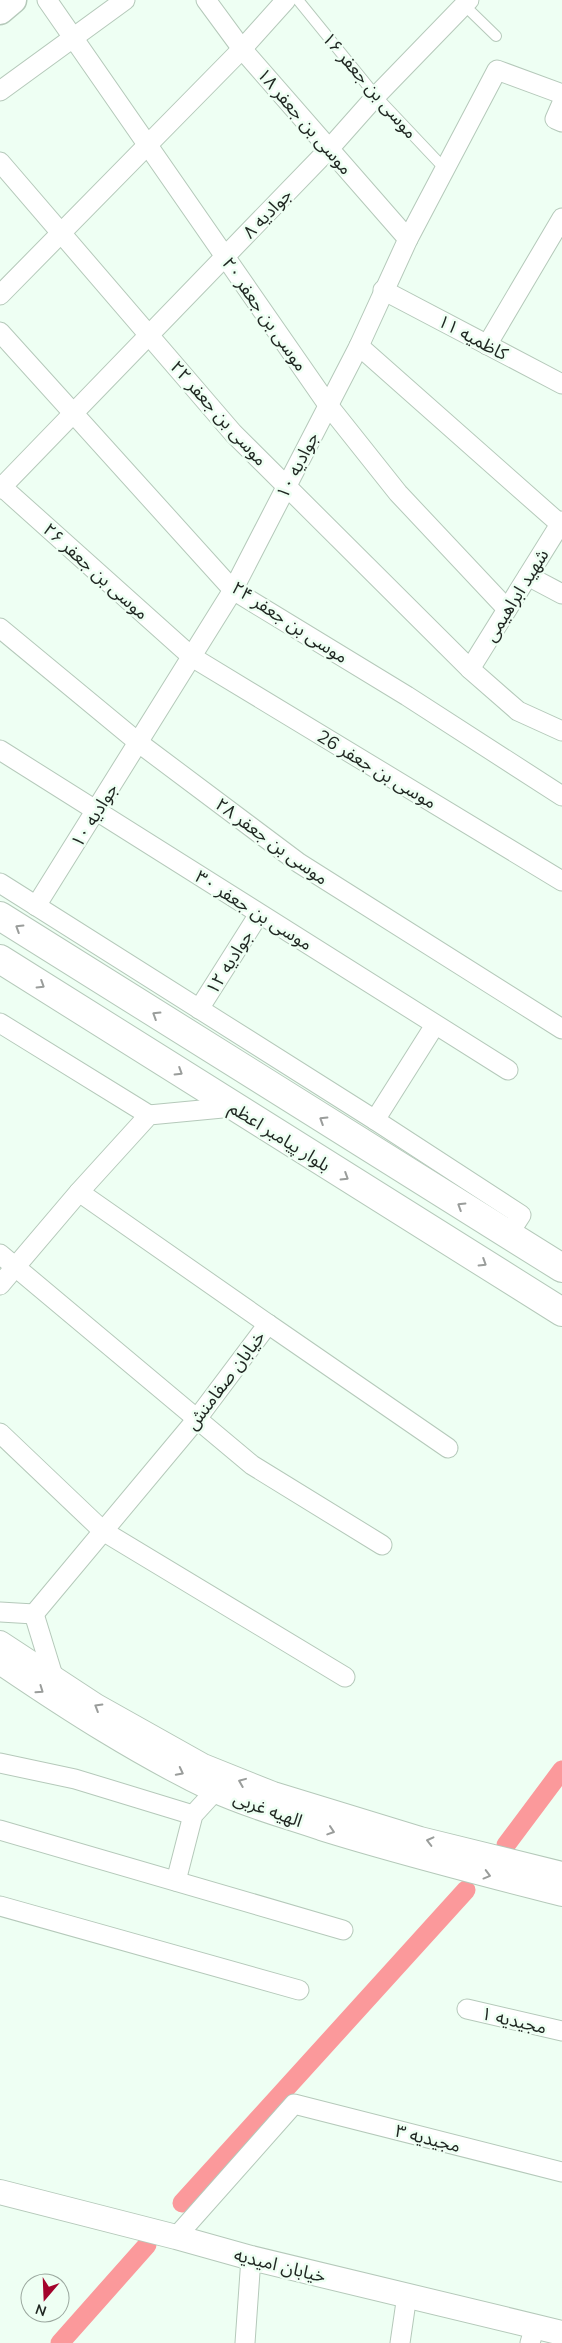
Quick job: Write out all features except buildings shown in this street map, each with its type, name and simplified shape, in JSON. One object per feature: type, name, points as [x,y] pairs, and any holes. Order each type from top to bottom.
[{"type":"main road","points":[[0,11],[14,0]]},
{"type":"main road","name":"بلوار پیامبر اعظم","points":[[0,916],[562,1268]]},
{"type":"main road","name":"بلوار پیامبر اعظم","points":[[0,959],[562,1312]]},
{"type":"street","name":"موسی بن جعفر ۲۰","points":[[47,0],[328,405],[398,493],[507,609]]},
{"type":"street","points":[[0,90],[125,0]]},
{"type":"street","name":"موسی بن جعفر ۱۸","points":[[206,0],[242,49],[408,238]]},
{"type":"street","points":[[0,295],[242,49],[286,0]]},
{"type":"street","name":"جوادیه ۸","points":[[0,487],[329,149],[465,2]]},
{"type":"street","name":"جوادیه ۱۰","points":[[36,906],[97,811],[233,590],[359,346],[408,238],[498,70],[562,94]]},
{"type":"street","name":"موسی بن جعفر ۲۲","points":[[0,162],[233,433],[470,669],[518,711],[562,731]]},
{"type":"street","points":[[487,344],[554,248],[562,218]]},
{"type":"street","name":"کاظمیه ۱۱","points":[[384,290],[562,384]]},
{"type":"street","name":"موسی بن جعفر ۲۴","points":[[0,332],[233,590],[407,696],[562,796]]},
{"type":"street","points":[[359,346],[561,522]]},
{"type":"street","name":"موسی بن جعفر ۲۶","points":[[0,487],[192,657]]},
{"type":"street","name":"شهید ابراهیمی","points":[[470,669],[561,522]]},
{"type":"street","points":[[528,576],[562,594]]},
{"type":"street","name":"موسی بن جعفر ۲۸","points":[[0,628],[139,743],[299,863],[562,1029]]},
{"type":"street","name":"موسی بن جعفر 26","points":[[192,657],[562,881]]},
{"type":"street","name":"موسی بن جعفر ۳۰","points":[[0,750],[508,1070]]},
{"type":"street","points":[[0,884],[521,1215],[508,1235]]},
{"type":"street","name":"جوادیه ۱۲","points":[[199,1009],[259,914]]},
{"type":"street","points":[[0,1023],[149,1115],[234,1107]]},
{"type":"street","points":[[374,1120],[435,1024]]},
{"type":"street","points":[[0,1285],[79,1192],[149,1115]]},
{"type":"street","name":"خیابان صفامنش","points":[[34,1614],[196,1420],[268,1324],[79,1192]]},
{"type":"street","points":[[0,1254],[252,1465],[382,1544]]},
{"type":"street","points":[[268,1324],[448,1448]]},
{"type":"street","points":[[0,1433],[103,1531],[345,1677]]},
{"type":"street","points":[[0,1612],[34,1614],[54,1679]]},
{"type":"street","name":"الهیه غربی","points":[[0,1643],[96,1706],[203,1766],[273,1794],[420,1839],[562,1874]]},
{"type":"street","name":"الهیه غربی","points":[[0,1662],[56,1701],[136,1749],[216,1790],[281,1815],[384,1848],[562,1894]]},
{"type":"street","points":[[0,1763],[75,1779],[192,1815]]},
{"type":"street","points":[[176,1881],[192,1815],[216,1790]]},
{"type":"street","points":[[0,1830],[343,1930]]},
{"type":"street","points":[[0,1906],[299,1990]]},
{"type":"street","name":"مجیدیه ۱","points":[[467,2009],[562,2031]]},
{"type":"street","name":"مجیدیه ۳","points":[[176,2236],[294,2104],[562,2172]]},
{"type":"street","name":"خیابان امیدیه","points":[[0,2192],[176,2236],[250,2258],[407,2295],[532,2335],[562,2333]]},
{"type":"street","points":[[245,2343],[250,2258]]},
{"type":"street","points":[[400,2343],[407,2295]]},
{"type":"lane","name":"موسی بن جعفر ۱۶","points":[[298,0],[376,96],[444,168]]},
{"type":"lane","points":[[465,2],[496,36]]},
{"type":"waterway","points":[[506,1845],[562,1770]]},
{"type":"waterway","points":[[182,2203],[466,1890]]},
{"type":"waterway","points":[[60,2343],[147,2245]]}]
